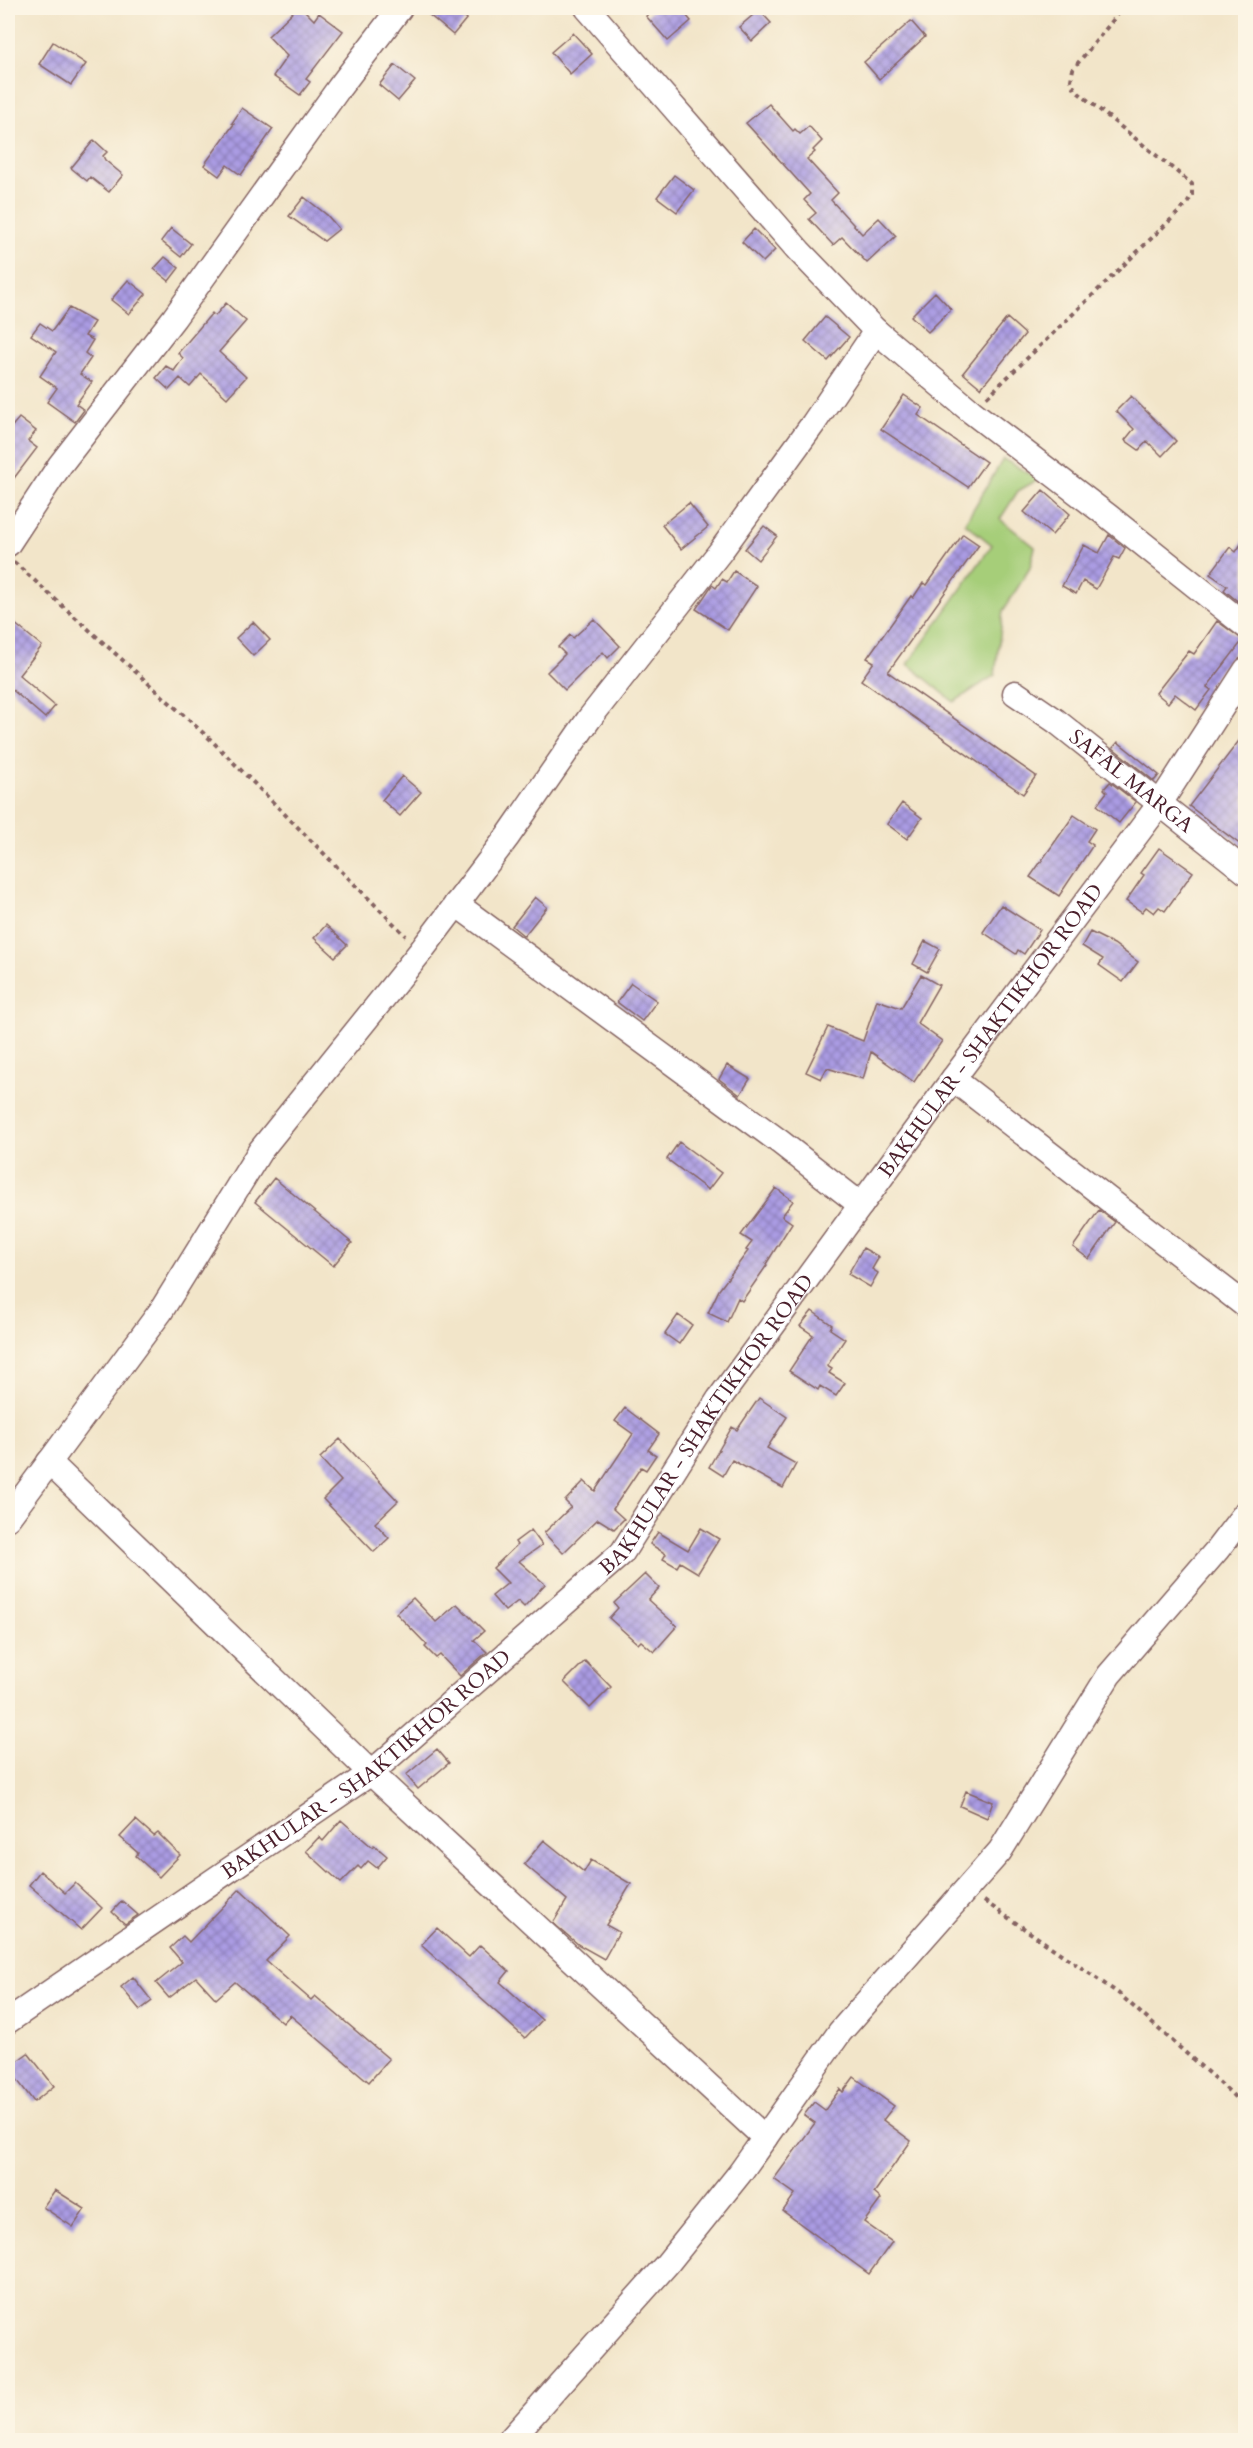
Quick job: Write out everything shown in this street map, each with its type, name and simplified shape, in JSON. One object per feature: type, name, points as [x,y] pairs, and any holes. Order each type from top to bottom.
[{"type":"street","points":[[8,544],[60,465],[174,318],[339,88],[400,8]]},
{"type":"street","points":[[587,8],[798,251],[876,331],[972,412],[1108,516],[1245,626]]},
{"type":"street","points":[[8,1518],[161,1311],[260,1151],[421,951],[508,836],[590,719],[726,543],[813,424],[876,331]]},
{"type":"street","name":"BAKHULAR - SHAKTIKHOR ROAD","points":[[8,2021],[370,1773],[622,1553],[719,1399],[953,1079],[1159,805],[1245,670]]},
{"type":"street","name":"SAFAL MARGA","points":[[1015,693],[1056,721],[1245,872]]},
{"type":"street","points":[[456,904],[780,1142],[861,1205]]},
{"type":"street","points":[[953,1079],[1245,1306]]},
{"type":"street","points":[[49,1462],[370,1773],[765,2138]]},
{"type":"street","points":[[510,2440],[667,2264],[765,2138],[840,2032],[1000,1851],[1109,1676],[1217,1551],[1245,1512]]},
{"type":"path","points":[[972,412],[1187,204],[1192,195],[1192,184],[1075,90],[1071,80],[1073,69],[1123,8]]},
{"type":"path","points":[[8,557],[210,739],[421,951]]},
{"type":"path","points":[[967,1889],[1118,1993],[1231,2093],[1245,2110]]},
{"type":"green space","points":[[1003,459],[1039,479],[1018,491],[1000,519],[1035,547],[1030,568],[1003,611],[995,675],[954,702],[908,664],[992,545],[965,523]]},
{"type":"building","points":[[297,8],[302,8],[314,20],[319,13],[343,31],[306,79],[310,82],[300,95],[273,76],[287,56],[268,36]]},
{"type":"building","points":[[421,8],[476,8],[465,17],[467,18],[453,35]]},
{"type":"building","points":[[656,8],[680,8],[691,21],[668,41],[646,16]]},
{"type":"building","points":[[759,10],[771,23],[752,41],[739,27]]},
{"type":"building","points":[[911,21],[925,37],[879,79],[864,62]]},
{"type":"building","points":[[573,33],[592,54],[570,74],[551,52]]},
{"type":"building","points":[[53,42],[86,64],[71,85],[39,64]]},
{"type":"building","points":[[395,65],[415,81],[398,101],[379,85]]},
{"type":"building","points":[[769,104],[793,131],[795,129],[800,134],[809,126],[822,141],[807,159],[838,193],[831,200],[862,234],[879,218],[896,236],[867,263],[842,237],[833,245],[809,219],[816,213],[804,200],[810,194],[746,123]]},
{"type":"building","points":[[242,108],[273,129],[241,175],[227,165],[219,176],[204,165],[234,124],[232,123]]},
{"type":"building","points":[[94,140],[107,152],[103,156],[105,160],[123,175],[109,192],[90,177],[87,181],[71,168]]},
{"type":"building","points":[[674,175],[694,190],[677,212],[657,197]]},
{"type":"building","points":[[304,197],[327,215],[339,229],[324,241],[289,216]]},
{"type":"building","points":[[171,228],[191,244],[181,257],[161,241]]},
{"type":"building","points":[[754,229],[775,250],[763,262],[742,242]]},
{"type":"building","points":[[165,257],[179,268],[169,281],[154,269]]},
{"type":"building","points":[[128,280],[146,294],[129,314],[111,300]]},
{"type":"building","points":[[935,292],[951,309],[928,332],[911,316]]},
{"type":"building","points":[[226,303],[246,321],[219,352],[246,377],[227,398],[201,374],[190,387],[180,378],[169,390],[156,378],[166,366],[174,371],[183,358],[178,353],[212,313],[215,316]]},
{"type":"building","points":[[69,308],[94,322],[85,336],[93,340],[85,353],[91,358],[80,374],[92,382],[76,404],[84,410],[75,422],[47,402],[57,388],[40,376],[56,352],[31,335],[40,323],[52,331]]},
{"type":"building","points":[[825,317],[849,337],[828,361],[805,341]]},
{"type":"building","points":[[1007,318],[1025,334],[981,388],[963,373]]},
{"type":"building","points":[[904,395],[923,408],[918,415],[986,462],[968,487],[881,429]]},
{"type":"building","points":[[1131,396],[1176,441],[1162,456],[1147,441],[1139,450],[1125,440],[1134,429],[1116,411]]},
{"type":"building","points":[[19,418],[36,431],[28,441],[37,448],[8,486],[8,431]]},
{"type":"building","points":[[1043,490],[1070,514],[1052,535],[1024,512]]},
{"type":"building","points":[[689,503],[708,527],[681,549],[662,525]]},
{"type":"building","points":[[764,526],[777,536],[758,560],[745,549]]},
{"type":"building","points":[[963,534],[979,545],[888,672],[1036,776],[1023,794],[861,680],[874,662],[867,658],[911,596],[913,598],[923,583],[927,585]]},
{"type":"building","points":[[1109,535],[1125,548],[1119,559],[1114,557],[1096,589],[1083,581],[1076,594],[1062,586],[1084,545],[1099,553]]},
{"type":"building","points":[[1245,538],[1245,607],[1224,590],[1227,586],[1210,574],[1230,547],[1236,552]]},
{"type":"building","points":[[734,571],[757,586],[728,630],[696,609],[712,585],[716,588],[722,579],[727,582]]},
{"type":"building","points":[[8,618],[42,646],[19,675],[55,706],[45,718],[9,687],[8,690]]},
{"type":"building","points":[[594,619],[620,646],[608,658],[603,652],[565,690],[547,672],[565,654],[558,647],[570,635],[573,638]]},
{"type":"building","points":[[1217,621],[1243,640],[1207,687],[1211,690],[1196,710],[1175,694],[1168,703],[1156,693],[1189,651],[1194,654]]},
{"type":"building","points":[[253,622],[270,640],[253,656],[236,638]]},
{"type":"building","points":[[1245,733],[1245,848],[1189,806]]},
{"type":"building","points":[[1118,742],[1159,775],[1154,781],[1113,748]]},
{"type":"building","points":[[402,776],[421,792],[400,816],[382,800]]},
{"type":"building","points":[[1110,782],[1136,802],[1119,823],[1097,805],[1107,792],[1104,789]]},
{"type":"building","points":[[902,803],[922,818],[907,839],[887,824]]},
{"type":"building","points":[[1074,815],[1095,829],[1087,841],[1093,845],[1059,896],[1030,877]]},
{"type":"building","points":[[1159,848],[1193,872],[1165,911],[1159,907],[1154,913],[1146,907],[1142,912],[1126,901],[1144,875],[1141,873]]},
{"type":"building","points":[[535,897],[547,907],[524,936],[512,926]]},
{"type":"building","points":[[1001,905],[1040,930],[1024,954],[1018,950],[1016,954],[983,932]]},
{"type":"building","points":[[326,925],[347,945],[335,957],[314,938]]},
{"type":"building","points":[[1090,932],[1114,944],[1138,962],[1123,982],[1099,965],[1103,959],[1082,946]]},
{"type":"building","points":[[925,941],[940,949],[927,972],[913,964]]},
{"type":"building","points":[[921,975],[939,985],[917,1023],[942,1041],[914,1082],[871,1052],[863,1079],[827,1068],[821,1079],[806,1072],[828,1027],[863,1041],[877,1000],[901,1008]]},
{"type":"building","points":[[631,983],[657,1001],[642,1021],[617,1002]]},
{"type":"building","points":[[727,1065],[750,1079],[740,1095],[719,1079]]},
{"type":"building","points":[[679,1142],[721,1173],[708,1190],[667,1159]]},
{"type":"building","points":[[274,1178],[352,1243],[333,1266],[255,1202]]},
{"type":"building","points":[[776,1188],[793,1201],[782,1216],[792,1223],[742,1301],[738,1298],[727,1322],[708,1313],[719,1290],[748,1251],[746,1250],[752,1242],[741,1235]]},
{"type":"building","points":[[1099,1210],[1115,1222],[1089,1259],[1073,1247]]},
{"type":"building","points":[[863,1248],[879,1257],[872,1269],[878,1273],[870,1287],[848,1274]]},
{"type":"building","points":[[812,1311],[832,1325],[830,1329],[845,1339],[827,1366],[832,1369],[829,1373],[845,1383],[836,1396],[820,1386],[818,1390],[789,1371],[813,1335],[800,1326]]},
{"type":"building","points":[[678,1315],[692,1325],[679,1344],[665,1334]]},
{"type":"building","points":[[759,1398],[787,1417],[767,1448],[796,1464],[783,1488],[732,1460],[723,1476],[709,1467],[732,1427],[737,1430]]},
{"type":"building","points":[[625,1408],[659,1434],[648,1450],[656,1455],[646,1470],[641,1467],[613,1509],[624,1519],[614,1529],[598,1519],[563,1553],[544,1533],[571,1507],[565,1501],[584,1481],[595,1491],[633,1434],[615,1421]]},
{"type":"building","points":[[340,1439],[398,1501],[375,1523],[389,1538],[374,1552],[323,1499],[341,1481],[320,1458]]},
{"type":"building","points":[[701,1528],[719,1539],[698,1573],[680,1562],[677,1567],[663,1559],[666,1554],[650,1544],[658,1532],[688,1550]]},
{"type":"building","points":[[531,1530],[542,1545],[519,1561],[545,1584],[524,1607],[518,1601],[505,1611],[492,1596],[508,1583],[493,1568],[517,1545],[515,1542]]},
{"type":"building","points":[[645,1574],[659,1588],[648,1600],[677,1626],[654,1652],[641,1641],[638,1644],[609,1618],[618,1608],[614,1603]]},
{"type":"building","points":[[413,1598],[436,1622],[457,1604],[484,1631],[474,1640],[487,1652],[460,1676],[440,1655],[436,1658],[425,1647],[427,1645],[396,1613]]},
{"type":"building","points":[[585,1661],[611,1687],[590,1708],[564,1682]]},
{"type":"building","points":[[437,1749],[449,1763],[418,1789],[406,1775]]},
{"type":"building","points":[[966,1791],[993,1802],[987,1818],[960,1806]]},
{"type":"building","points":[[136,1820],[154,1836],[158,1833],[180,1855],[159,1877],[136,1856],[138,1853],[120,1837]]},
{"type":"building","points":[[341,1820],[372,1847],[374,1845],[387,1856],[377,1868],[368,1861],[361,1869],[358,1866],[341,1883],[306,1851],[319,1837],[323,1841]]},
{"type":"building","points":[[544,1840],[584,1872],[591,1860],[631,1884],[606,1925],[619,1932],[604,1959],[579,1945],[553,1923],[567,1900],[524,1864]]},
{"type":"building","points":[[40,1871],[65,1893],[75,1883],[102,1908],[81,1930],[29,1885]]},
{"type":"building","points":[[240,1889],[290,1936],[266,1961],[311,2000],[315,1996],[389,2059],[369,2082],[290,2015],[283,2023],[235,1982],[216,1999],[196,1977],[169,1998],[156,1983],[182,1962],[170,1948],[183,1936],[189,1942]]},
{"type":"building","points":[[122,1901],[138,1915],[125,1924],[112,1912]]},
{"type":"building","points":[[437,1928],[469,1957],[480,1945],[509,1971],[500,1982],[542,2020],[525,2038],[421,1945]]},
{"type":"building","points":[[133,1977],[152,2001],[140,2010],[121,1987]]},
{"type":"building","points":[[28,2053],[54,2086],[34,2102],[8,2068]]},
{"type":"building","points":[[854,2077],[894,2106],[883,2120],[911,2141],[874,2193],[881,2199],[864,2222],[892,2242],[869,2274],[783,2211],[795,2194],[774,2179],[815,2123],[804,2115],[814,2102],[825,2110],[840,2089],[843,2092]]},
{"type":"building","points":[[55,2190],[85,2209],[73,2227],[43,2207]]}]
